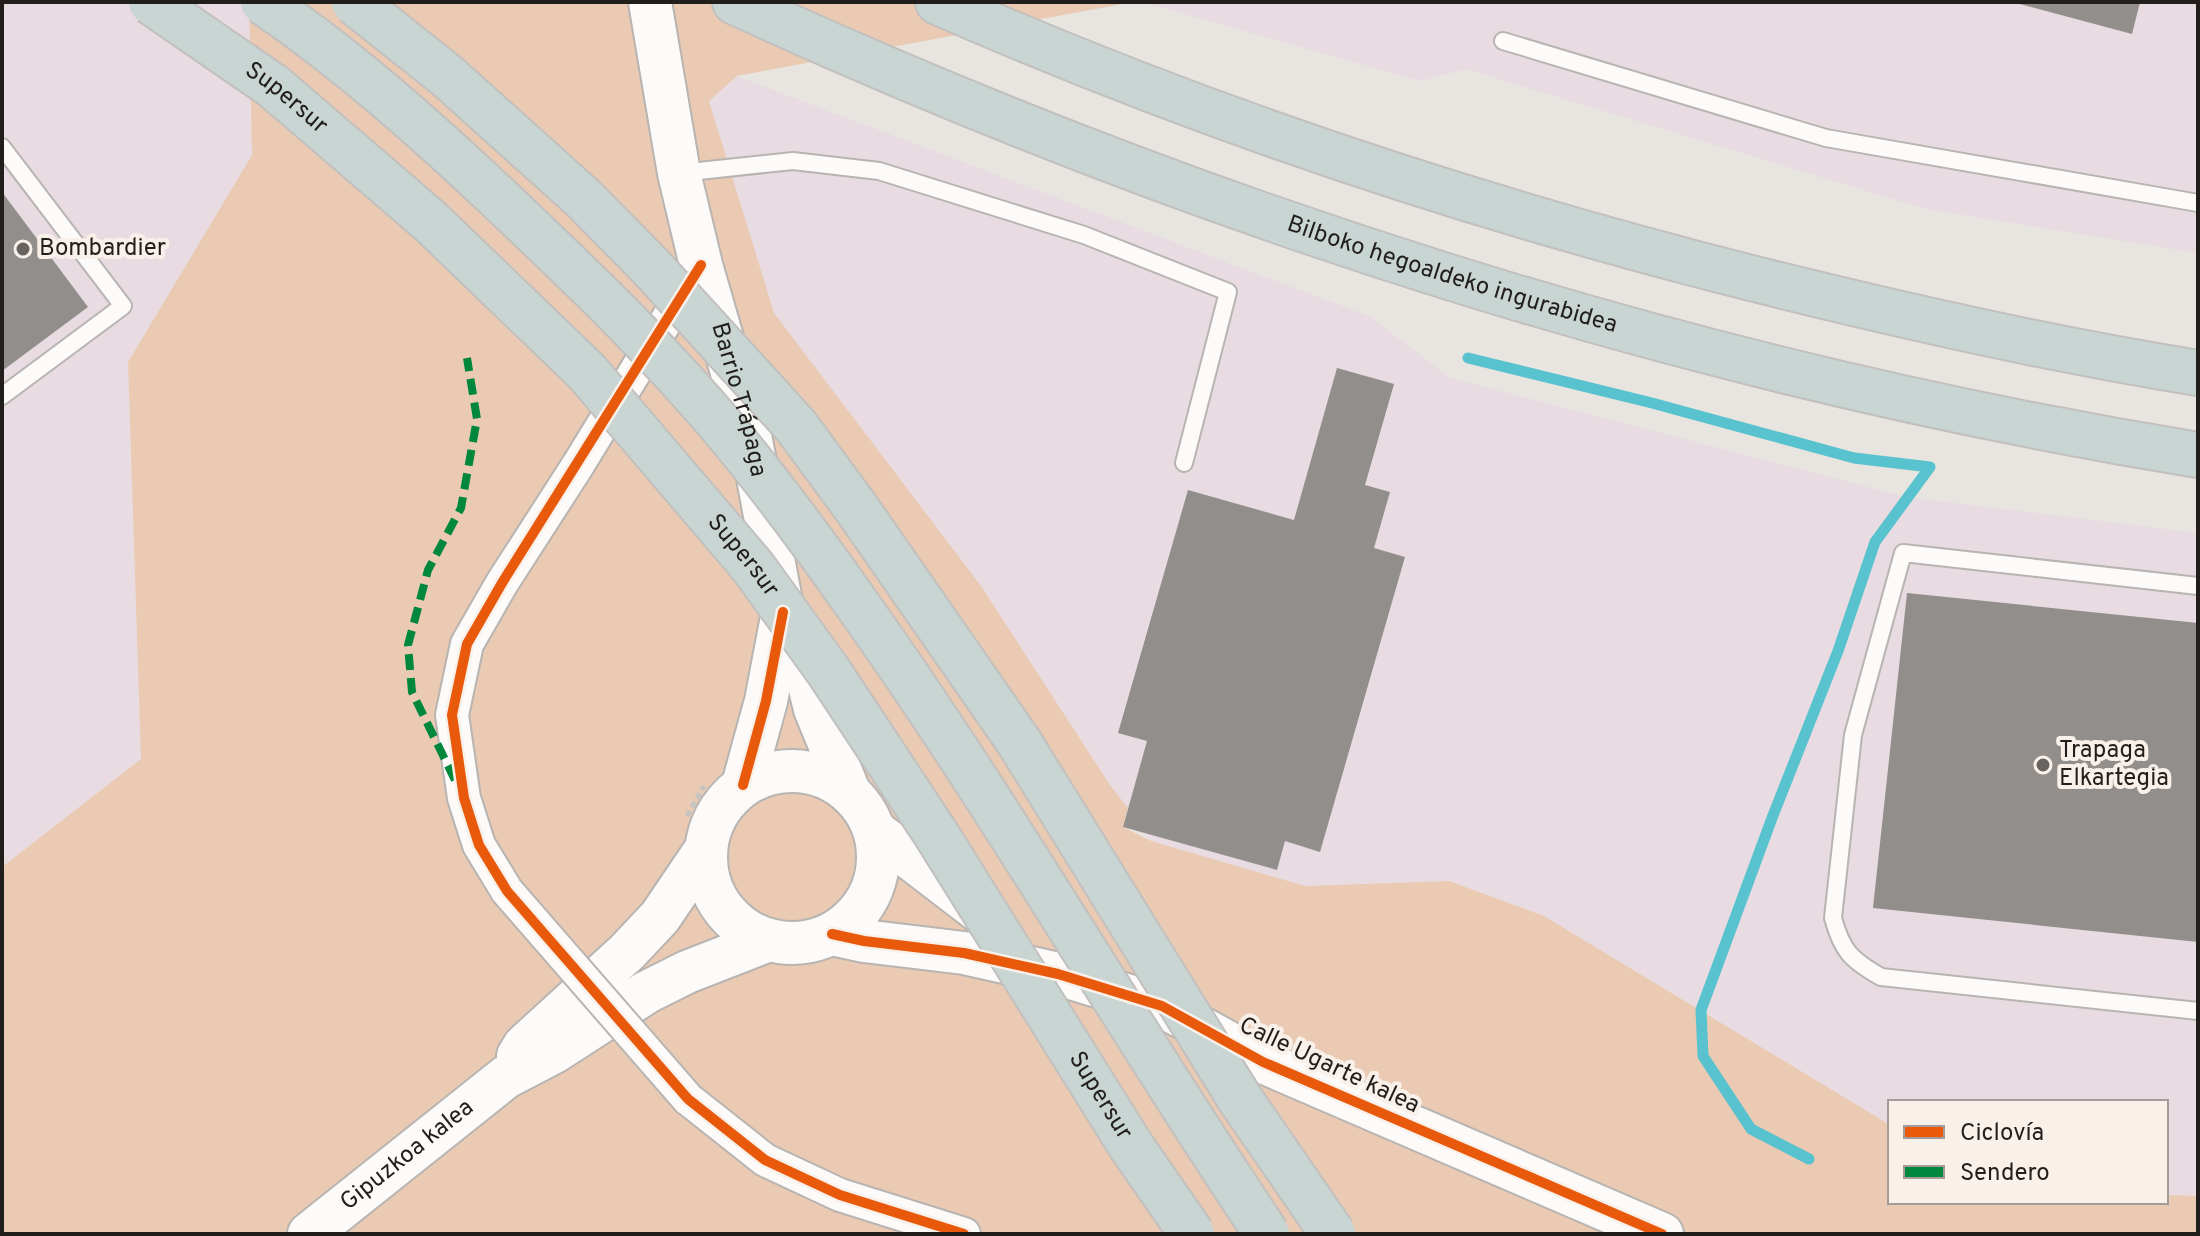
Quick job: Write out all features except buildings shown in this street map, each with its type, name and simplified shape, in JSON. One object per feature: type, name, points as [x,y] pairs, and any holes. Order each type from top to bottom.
[{"type":"highway","name":"Supersur","points":[[151,2],[273,86],[430,221],[587,372],[725,533],[829,672],[936,834],[1131,1146],[1192,1234]]},
{"type":"highway","points":[[263,2],[306,32],[430,133],[600,294],[693,393],[783,504],[855,601],[992,805],[1187,1115],[1267,1234]]},
{"type":"highway","points":[[354,2],[446,75],[583,198],[651,267],[796,426],[1019,742],[1240,1099],[1333,1234]]},
{"type":"highway","name":"Bilboko hegoaldeko ingurabidea","points":[[735,2],[1005,119],[1189,189],[1341,242],[1524,300],[1670,340],[1910,399],[2198,455]]},
{"type":"highway","points":[[938,2],[1022,39],[1217,114],[1380,171],[1573,231],[1914,318],[2198,373]]},
{"type":"street","name":"Barrio Trápaga","points":[[650,2],[679,173],[701,265],[750,435],[783,612],[800,648],[815,709],[848,789]]},
{"type":"street","points":[[701,265],[467,644],[452,715],[464,798],[479,845],[507,891],[688,1099],[765,1160],[840,1195],[964,1234]]},
{"type":"street","points":[[506,1077],[524,1046],[627,952],[660,917],[695,835],[712,824],[725,802],[724,784],[766,701],[783,612]]},
{"type":"street","points":[[695,835],[708,879],[721,906],[742,927],[769,940],[790,944],[832,934],[856,916],[872,891],[879,862],[876,832],[865,808],[848,789],[823,775],[796,770],[724,784]]},
{"type":"street","points":[[876,832],[1058,974]]},
{"type":"street","name":"Calle Ugarte kalea","points":[[832,934],[964,953],[1058,974],[1162,1006],[1263,1062],[1662,1234]]},
{"type":"street","points":[[506,1077],[554,1052],[647,992],[687,972],[769,940]]},
{"type":"street","name":"Gipuzkoa kalea","points":[[309,1234],[506,1077]]},
{"type":"lane","points":[[1503,41],[1826,138],[2198,203]]},
{"type":"lane","points":[[2,147],[123,306],[2,396]]},
{"type":"lane","points":[[679,173],[793,161],[879,171],[1084,235],[1228,292],[1184,463]]},
{"type":"lane","points":[[2198,586],[1903,553],[1853,735],[1833,918],[1840,943],[1856,963],[1881,977],[2198,1011]]},
{"type":"path","points":[[695,835],[724,784]]},
{"type":"shaded area","points":[[2,2],[249,2],[252,155],[128,362],[141,759],[2,867]]},
{"type":"shaded area","points":[[249,2],[1133,2],[737,76],[709,101],[774,313],[981,586],[1128,808],[1123,827],[1151,841],[1305,886],[1449,881],[1544,916],[1888,1124],[1888,1204],[2168,1204],[2168,1195],[2198,1196],[2198,1234],[2,1234],[2,867],[141,759],[128,362],[252,155]]},
{"type":"shaded area","points":[[1143,2],[2198,2],[2198,253],[1926,209],[1466,69],[1420,81]]},
{"type":"shaded area","points":[[736,76],[1371,317],[1450,378],[1906,497],[2198,533],[2198,1196],[2168,1195],[2168,1100],[1888,1100],[1888,1124],[1544,916],[1449,881],[1305,886],[1151,841],[1110,785],[981,586],[773,313],[709,101]]},
{"type":"waterway","points":[[1468,358],[1652,403],[1854,458],[1930,467],[1875,542],[1838,651],[1701,1010],[1703,1056],[1751,1129],[1809,1159]]},
{"type":"marked path","points":[[455,780],[412,692],[408,645],[428,570],[461,508],[477,419],[467,358]]},
{"type":"cycle path","points":[[701,265],[467,644],[452,715],[464,798],[479,845],[507,891],[688,1099],[765,1160],[840,1195],[964,1234]]},
{"type":"cycle path","points":[[743,785],[766,701],[783,612]]},
{"type":"cycle path","points":[[832,934],[964,953],[1058,974],[1162,1006],[1263,1062],[1662,1234]]},
{"type":"place","name":"Bombardier","points":[[23,249]]},
{"type":"place","name":"Trapaga Elkartegia","points":[[2043,765]]}]
